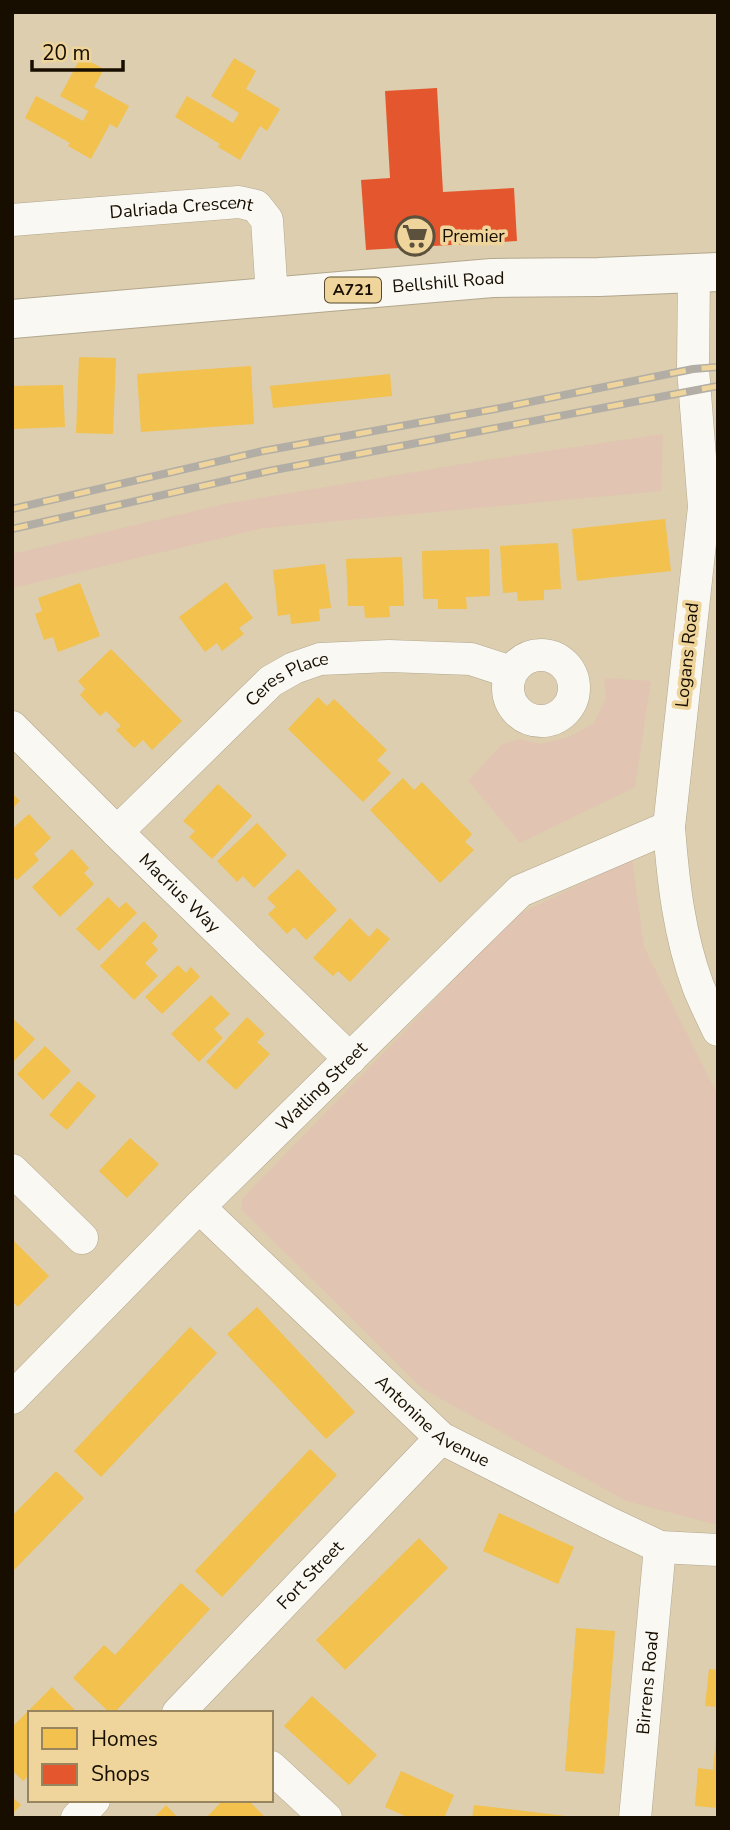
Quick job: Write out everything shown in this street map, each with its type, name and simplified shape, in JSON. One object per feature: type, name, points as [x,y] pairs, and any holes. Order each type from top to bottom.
[{"type":"main road","name":"Bellshill Road","points":[[12,319],[492,278],[706,273]]},
{"type":"street","name":"Dalriada Crescent","points":[[12,220],[239,202],[256,206],[267,220],[272,297]]},
{"type":"street","name":"Logans Road","points":[[706,273],[693,369],[704,507],[668,827],[673,880],[684,935],[698,985],[718,1030]]},
{"type":"street","name":"Ceres Place","points":[[117,832],[271,681],[295,668],[320,659],[389,656],[471,659],[511,672]]},
{"type":"street","name":"Macrius Way","points":[[12,727],[350,1059]]},
{"type":"street","name":"Watling Street","points":[[12,1398],[199,1207],[520,891],[668,827]]},
{"type":"street","points":[[12,1170],[82,1238]]},
{"type":"street","name":"Antonine Avenue","points":[[199,1207],[441,1438],[608,1524],[660,1547],[718,1550]]},
{"type":"street","name":"Fort Street","points":[[195,1707],[441,1438]]},
{"type":"street","name":"Birrens Road","points":[[635,1818],[660,1547]]},
{"type":"street","points":[[273,1769],[326,1818]]},
{"type":"street","points":[[77,1818],[92,1802]]},
{"type":"shaded area","points":[[663,434],[661,491],[263,528],[12,588],[12,554],[224,504],[486,460]]},
{"type":"shaded area","points":[[604,678],[651,681],[635,787],[520,843],[468,781],[501,745],[521,739],[540,744],[569,737],[594,723],[606,699]]},
{"type":"shaded area","points":[[632,859],[644,947],[718,1096],[718,1525],[626,1501],[423,1389],[242,1210],[242,1199],[517,915]]},
{"type":"building: Homes","points":[[81,57],[104,69],[94,87],[129,106],[117,128],[110,124],[91,159],[68,146],[70,143],[25,118],[36,96],[83,121],[88,111],[60,96]]},
{"type":"building: Homes","points":[[234,58],[256,71],[246,89],[280,109],[267,131],[260,126],[240,160],[218,147],[220,144],[175,117],[187,96],[233,123],[239,113],[211,96]]},
{"type":"building: Homes","points":[[79,357],[116,358],[113,434],[76,433]]},
{"type":"building: Homes","points":[[251,366],[254,424],[141,432],[137,374]]},
{"type":"building: Homes","points":[[390,374],[392,396],[273,408],[270,386]]},
{"type":"building: Homes","points":[[63,385],[65,427],[12,429],[12,386]]},
{"type":"building: Homes","points":[[665,519],[671,571],[577,581],[572,529]]},
{"type":"building: Homes","points":[[558,543],[561,589],[544,590],[544,600],[518,601],[517,592],[503,593],[500,546]]},
{"type":"building: Homes","points":[[489,549],[490,596],[466,597],[467,609],[438,609],[438,599],[423,599],[422,551]]},
{"type":"building: Homes","points":[[402,557],[404,606],[389,606],[390,617],[365,618],[364,606],[348,606],[346,559]]},
{"type":"building: Homes","points":[[325,564],[331,608],[319,609],[320,621],[291,624],[290,614],[278,616],[273,570]]},
{"type":"building: Homes","points":[[226,582],[253,618],[239,628],[244,634],[222,651],[217,643],[205,652],[179,617]]},
{"type":"building: Homes","points":[[80,583],[100,636],[58,652],[53,637],[44,640],[35,614],[42,611],[38,598]]},
{"type":"building: Homes","points":[[111,649],[182,721],[152,750],[143,740],[134,748],[116,730],[121,726],[106,711],[100,716],[80,695],[85,689],[78,681]]},
{"type":"building: Homes","points":[[318,697],[327,706],[334,699],[387,750],[377,760],[391,773],[363,802],[288,729]]},
{"type":"building: Homes","points":[[403,778],[414,790],[422,782],[472,834],[465,842],[474,850],[440,883],[370,810]]},
{"type":"building: Homes","points":[[218,784],[252,816],[212,859],[189,837],[195,831],[183,821]]},
{"type":"building: Homes","points":[[12,793],[20,801],[12,809]]},
{"type":"building: Homes","points":[[29,814],[51,838],[34,854],[39,860],[17,880],[12,875],[12,829]]},
{"type":"building: Homes","points":[[257,823],[287,855],[254,888],[243,876],[237,882],[217,861]]},
{"type":"building: Homes","points":[[72,849],[89,868],[84,873],[94,884],[60,917],[32,887]]},
{"type":"building: Homes","points":[[298,869],[337,910],[306,940],[294,927],[287,934],[268,914],[276,907],[267,898]]},
{"type":"building: Homes","points":[[108,897],[119,908],[126,902],[137,913],[99,951],[76,929]]},
{"type":"building: Homes","points":[[350,918],[369,937],[377,928],[390,939],[350,982],[338,971],[333,976],[313,958]]},
{"type":"building: Homes","points":[[144,921],[158,936],[152,943],[158,950],[145,963],[158,976],[134,1000],[100,966]]},
{"type":"building: Homes","points":[[178,965],[186,973],[191,967],[200,977],[162,1014],[145,997]]},
{"type":"building: Homes","points":[[211,995],[230,1014],[214,1029],[223,1038],[199,1062],[171,1034]]},
{"type":"building: Homes","points":[[247,1017],[265,1034],[257,1042],[270,1054],[236,1090],[206,1062]]},
{"type":"building: Homes","points":[[12,1018],[35,1039],[12,1063]]},
{"type":"building: Homes","points":[[45,1046],[71,1071],[43,1100],[17,1074]]},
{"type":"building: Homes","points":[[78,1081],[96,1096],[67,1130],[49,1115]]},
{"type":"building: Homes","points":[[130,1138],[159,1164],[127,1198],[99,1171]]},
{"type":"building: Homes","points":[[12,1239],[49,1276],[18,1307],[12,1301]]},
{"type":"building: Homes","points":[[257,1307],[355,1412],[326,1439],[227,1334]]},
{"type":"building: Homes","points":[[190,1327],[217,1353],[101,1477],[74,1451]]},
{"type":"building: Homes","points":[[310,1449],[337,1475],[222,1597],[195,1571]]},
{"type":"building: Homes","points":[[56,1471],[84,1498],[12,1572],[12,1516]]},
{"type":"building: Homes","points":[[499,1513],[574,1547],[558,1584],[483,1551]]},
{"type":"building: Homes","points":[[419,1538],[448,1568],[345,1670],[316,1640]]},
{"type":"building: Homes","points":[[181,1583],[210,1609],[116,1711],[108,1711],[73,1678],[104,1645],[115,1655]]},
{"type":"building: Homes","points":[[576,1628],[615,1631],[604,1774],[565,1771]]},
{"type":"building: Homes","points":[[709,1669],[718,1670],[718,1707],[705,1706]]},
{"type":"building: Homes","points":[[52,1687],[76,1711],[28,1711]]},
{"type":"building: Homes","points":[[312,1696],[377,1755],[349,1785],[284,1726]]},
{"type":"building: Homes","points":[[28,1711],[28,1776],[23,1781],[12,1770],[12,1727]]},
{"type":"building: Homes","points":[[716,1738],[718,1808],[695,1806],[698,1768],[713,1770]]},
{"type":"building: Homes","points":[[401,1771],[454,1795],[444,1818],[409,1818],[385,1807]]},
{"type":"building: Homes","points":[[12,1797],[21,1805],[12,1814]]},
{"type":"building: Homes","points":[[221,1802],[250,1802],[266,1818],[206,1818]]},
{"type":"building: Homes","points":[[166,1805],[178,1818],[154,1818]]},
{"type":"building: Homes","points":[[474,1805],[566,1816],[566,1818],[472,1818]]},
{"type":"building: Shops","points":[[437,88],[443,192],[514,188],[517,241],[366,250],[361,180],[390,178],[385,91]]},
{"type":"railway","points":[[12,509],[263,451],[495,409],[693,369],[718,367]]},
{"type":"railway","points":[[12,529],[269,471],[718,386]]},
{"type":"place","name":"Premier","points":[[415,236]]}]
